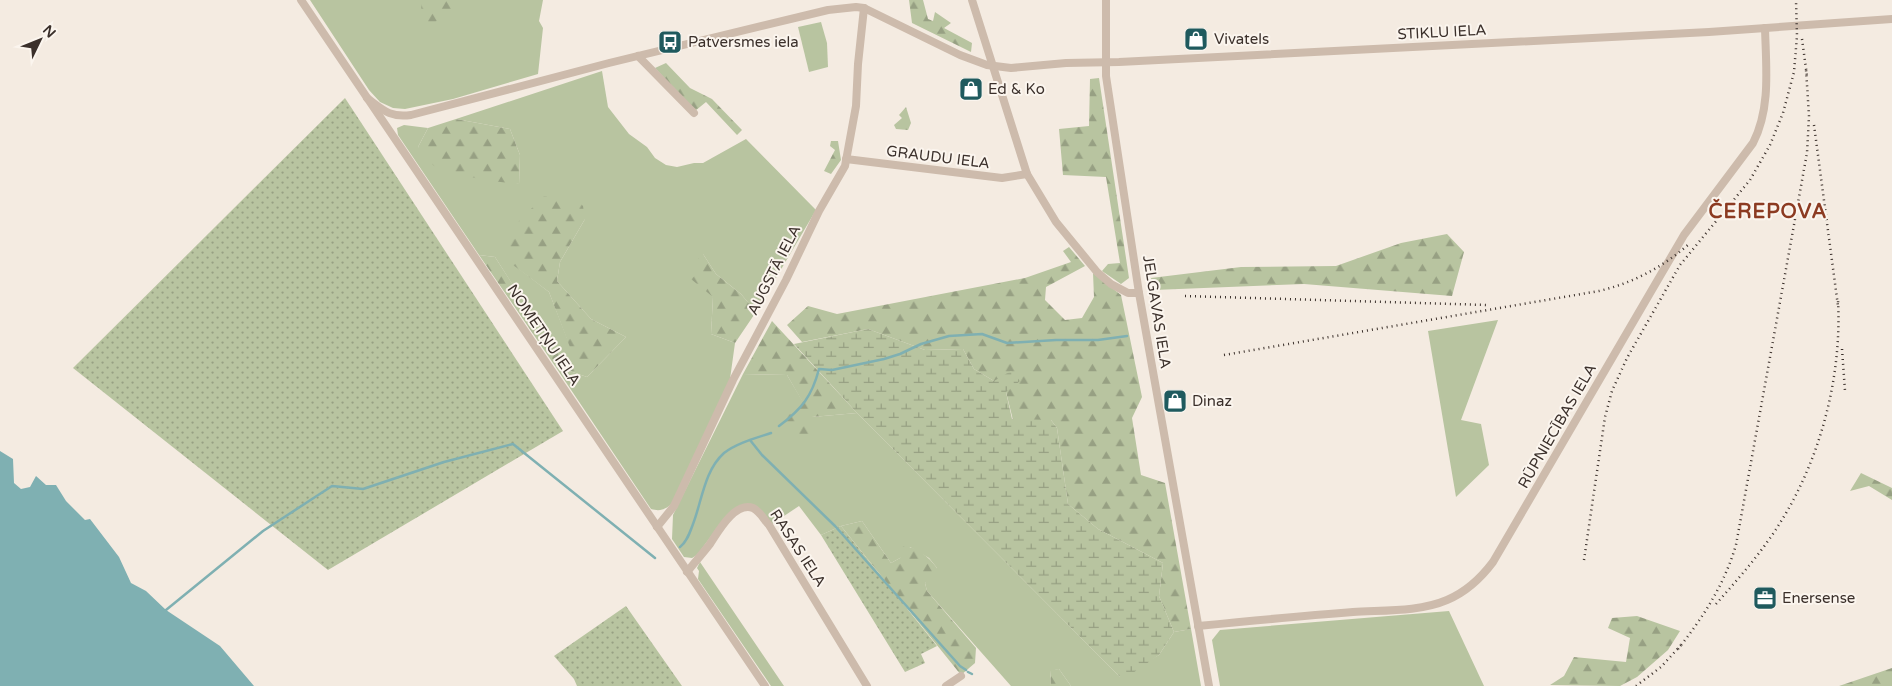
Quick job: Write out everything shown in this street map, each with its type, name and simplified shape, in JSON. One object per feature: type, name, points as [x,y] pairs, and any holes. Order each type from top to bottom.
[{"type":"street","name":"NOMETŅU IELA","points":[[301,0],[765,686]]},
{"type":"street","points":[[972,0],[1027,174],[1056,222],[1097,272],[1111,284],[1128,293],[1139,293]]},
{"type":"street","name":"JELGAVAS IELA","points":[[1106,0],[1106,76],[1139,293],[1209,686]]},
{"type":"street","points":[[367,98],[392,115],[399,117],[411,115],[638,56],[860,5],[974,62],[993,66]]},
{"type":"street","name":"AUGSTĀ IELA","points":[[657,527],[674,506],[733,380],[786,280],[819,211],[840,177],[846,160],[856,106],[860,5]]},
{"type":"street","name":"STIKLU IELA","points":[[993,66],[1011,68],[1066,63],[1106,63],[1765,28],[1892,19]]},
{"type":"street","name":"RŪPNIECĪBAS IELA","points":[[1198,626],[1261,619],[1418,608],[1446,601],[1469,588],[1480,577],[1493,562],[1684,235],[1753,143],[1759,132],[1764,116],[1766,98],[1765,28]]},
{"type":"street","points":[[638,56],[694,114]]},
{"type":"street","name":"GRAUDU IELA","points":[[846,160],[1002,178],[1027,174]]},
{"type":"street","name":"RASAS IELA","points":[[687,572],[710,543],[719,528],[733,514],[744,508],[752,508],[762,515],[769,525],[867,686]]},
{"type":"street","points":[[946,686],[961,676]]},
{"type":"green space","points":[[310,0],[543,0],[539,21],[543,28],[538,74],[453,99],[405,109],[393,108],[380,102],[369,90]]},
{"type":"green space","points":[[421,0],[449,0],[457,5],[428,28],[422,22]]},
{"type":"green space","points":[[909,0],[923,0],[928,19],[933,21],[935,12],[951,23],[944,28],[972,43],[971,52],[912,23]]},
{"type":"green space","points":[[821,22],[827,43],[828,67],[809,72],[798,27]]},
{"type":"green space","points":[[666,63],[690,88],[712,99],[742,130],[737,135],[706,102],[695,111],[655,68]]},
{"type":"green space","points":[[602,71],[608,107],[629,134],[647,147],[655,158],[666,165],[677,167],[703,163],[746,139],[816,210],[756,312],[741,294],[716,274],[703,254],[713,297],[711,334],[735,343],[730,379],[674,502],[661,510],[651,509],[555,366],[587,377],[626,337],[591,319],[557,281],[560,262],[585,219],[514,265],[549,292],[572,351],[553,348],[495,257],[479,255],[398,135],[397,128],[404,125],[428,128],[418,147],[519,184],[520,155],[510,129],[456,119]]},
{"type":"green space","points":[[1099,78],[1129,278],[1121,284],[1102,271],[1108,264],[1120,263],[1106,177],[1063,175],[1059,129],[1089,126],[1090,79]]},
{"type":"green space","points":[[345,98],[563,431],[328,570],[73,368]]},
{"type":"green space","points":[[906,107],[911,123],[908,130],[896,129],[894,125],[902,118],[899,115]]},
{"type":"green space","points":[[456,119],[510,129],[520,155],[519,184],[482,180],[434,166],[418,147],[428,128]]},
{"type":"green space","points":[[831,141],[838,141],[841,160],[831,174],[824,171],[835,150],[830,146]]},
{"type":"green space","points":[[544,196],[574,198],[583,206],[585,219],[560,262],[557,281],[591,319],[626,337],[587,377],[555,366],[479,255],[495,257],[553,347],[571,350],[549,292],[513,265],[504,244],[519,221]]},
{"type":"green space","points":[[1447,234],[1464,252],[1452,296],[1304,284],[1154,290],[1151,278],[1241,267],[1336,266],[1401,243]]},
{"type":"green space","points":[[1069,247],[1085,266],[1046,287],[1045,300],[1065,320],[1082,318],[1094,297],[1093,273],[1121,295],[1142,397],[1132,418],[1141,475],[1165,483],[1191,629],[1174,632],[1159,596],[1163,563],[1098,529],[1068,504],[1057,428],[1051,420],[1013,420],[1006,392],[994,381],[974,369],[963,349],[925,350],[868,329],[802,342],[787,325],[808,306],[837,314],[1025,278],[1071,262],[1063,251]]},
{"type":"green space","points":[[703,254],[716,274],[741,294],[756,312],[735,343],[711,334],[713,297],[691,279],[700,271],[698,258]]},
{"type":"green space","points":[[1498,320],[1461,420],[1481,424],[1489,465],[1456,497],[1428,331]]},
{"type":"green space","points":[[772,321],[857,413],[812,417],[816,438],[796,445],[778,423],[802,401],[787,375],[743,374]]},
{"type":"green space","points":[[868,329],[925,350],[963,349],[974,369],[994,381],[1011,371],[1020,381],[1006,392],[1012,419],[1051,420],[1057,428],[1068,504],[1098,529],[1163,563],[1159,596],[1174,632],[1159,655],[1127,677],[1120,677],[857,413],[794,344]]},
{"type":"green space","points":[[743,374],[787,375],[812,417],[857,413],[1120,677],[1159,655],[1174,632],[1191,629],[1201,686],[1071,686],[1059,669],[1050,671],[1051,686],[1011,686],[927,591],[925,583],[937,568],[929,558],[910,547],[900,558],[891,563],[862,521],[841,526],[821,535],[799,506],[772,524],[744,505],[712,535],[697,555],[692,558],[684,557],[672,539],[673,515]]},
{"type":"green space","points":[[1861,473],[1892,488],[1892,500],[1869,486],[1850,491]]},
{"type":"green space","points":[[862,521],[891,563],[900,558],[903,546],[913,548],[922,553],[937,568],[936,576],[925,583],[927,591],[976,648],[975,663],[961,675],[841,526]]},
{"type":"green space","points":[[841,526],[937,646],[921,654],[925,663],[905,672],[821,535]]},
{"type":"green space","points":[[700,562],[784,686],[771,686],[698,579],[699,571],[697,568]]},
{"type":"green space","points":[[626,606],[682,686],[577,686],[574,679],[554,656]]},
{"type":"green space","points":[[1449,611],[1484,686],[1220,686],[1212,640],[1220,630]]},
{"type":"green space","points":[[1637,616],[1680,631],[1668,650],[1637,677],[1620,686],[1550,685],[1564,676],[1574,657],[1626,662],[1630,638],[1608,628],[1612,618]]},
{"type":"green space","points":[[1892,668],[1892,686],[1839,686]]},
{"type":"green space","points":[[1059,669],[1071,686],[1051,686],[1050,670]]},
{"type":"water","points":[[0,451],[13,459],[14,483],[21,489],[30,487],[36,476],[46,485],[56,485],[66,501],[85,520],[90,519],[119,557],[131,583],[146,591],[166,610],[220,646],[254,686],[0,686]]},
{"type":"waterway","points":[[779,426],[794,414],[805,401],[813,387],[819,369],[832,370],[884,359],[921,344],[949,336],[982,334],[1007,343],[1098,340],[1127,336]]},
{"type":"waterway","points":[[680,547],[685,542],[689,533],[704,487],[717,460],[735,446],[771,433]]},
{"type":"waterway","points":[[750,440],[762,455],[835,526],[960,666],[966,670]]},
{"type":"waterway","points":[[166,610],[263,531],[332,486],[363,489],[444,462],[513,444],[655,558]]},
{"type":"waterway","points":[[968,672],[972,674]]},
{"type":"railway","points":[[1584,560],[1605,417],[1612,391],[1627,358],[1680,265],[1750,180],[1770,145],[1783,113],[1794,72],[1797,36],[1796,0]]},
{"type":"railway","points":[[1802,39],[1807,76]]},
{"type":"railway","points":[[1678,649],[1712,600],[1726,573],[1736,545],[1807,153],[1809,116],[1806,69]]},
{"type":"railway","points":[[1814,125],[1838,306]]},
{"type":"railway","points":[[1224,355],[1612,288],[1636,279],[1658,267],[1689,244]]},
{"type":"railway","points":[[1185,296],[1487,305]]},
{"type":"railway","points":[[1716,604],[1750,565],[1773,534],[1807,471],[1826,416],[1832,387],[1836,358],[1838,300]]},
{"type":"railway","points":[[1842,349],[1845,391]]},
{"type":"railway","points":[[1636,686],[1661,667],[1682,644]]},
{"type":"place","name":"Vivatels","points":[[1196,39]]},
{"type":"place","name":"Patversmes iela","points":[[670,42]]},
{"type":"place","name":"Ed & Ko","points":[[971,89]]},
{"type":"place","name":"Dinaz","points":[[1175,401]]},
{"type":"place","name":"Enersense","points":[[1765,598]]},
{"type":"district","name":"ČEREPOVA","points":[[1768,212]]}]
